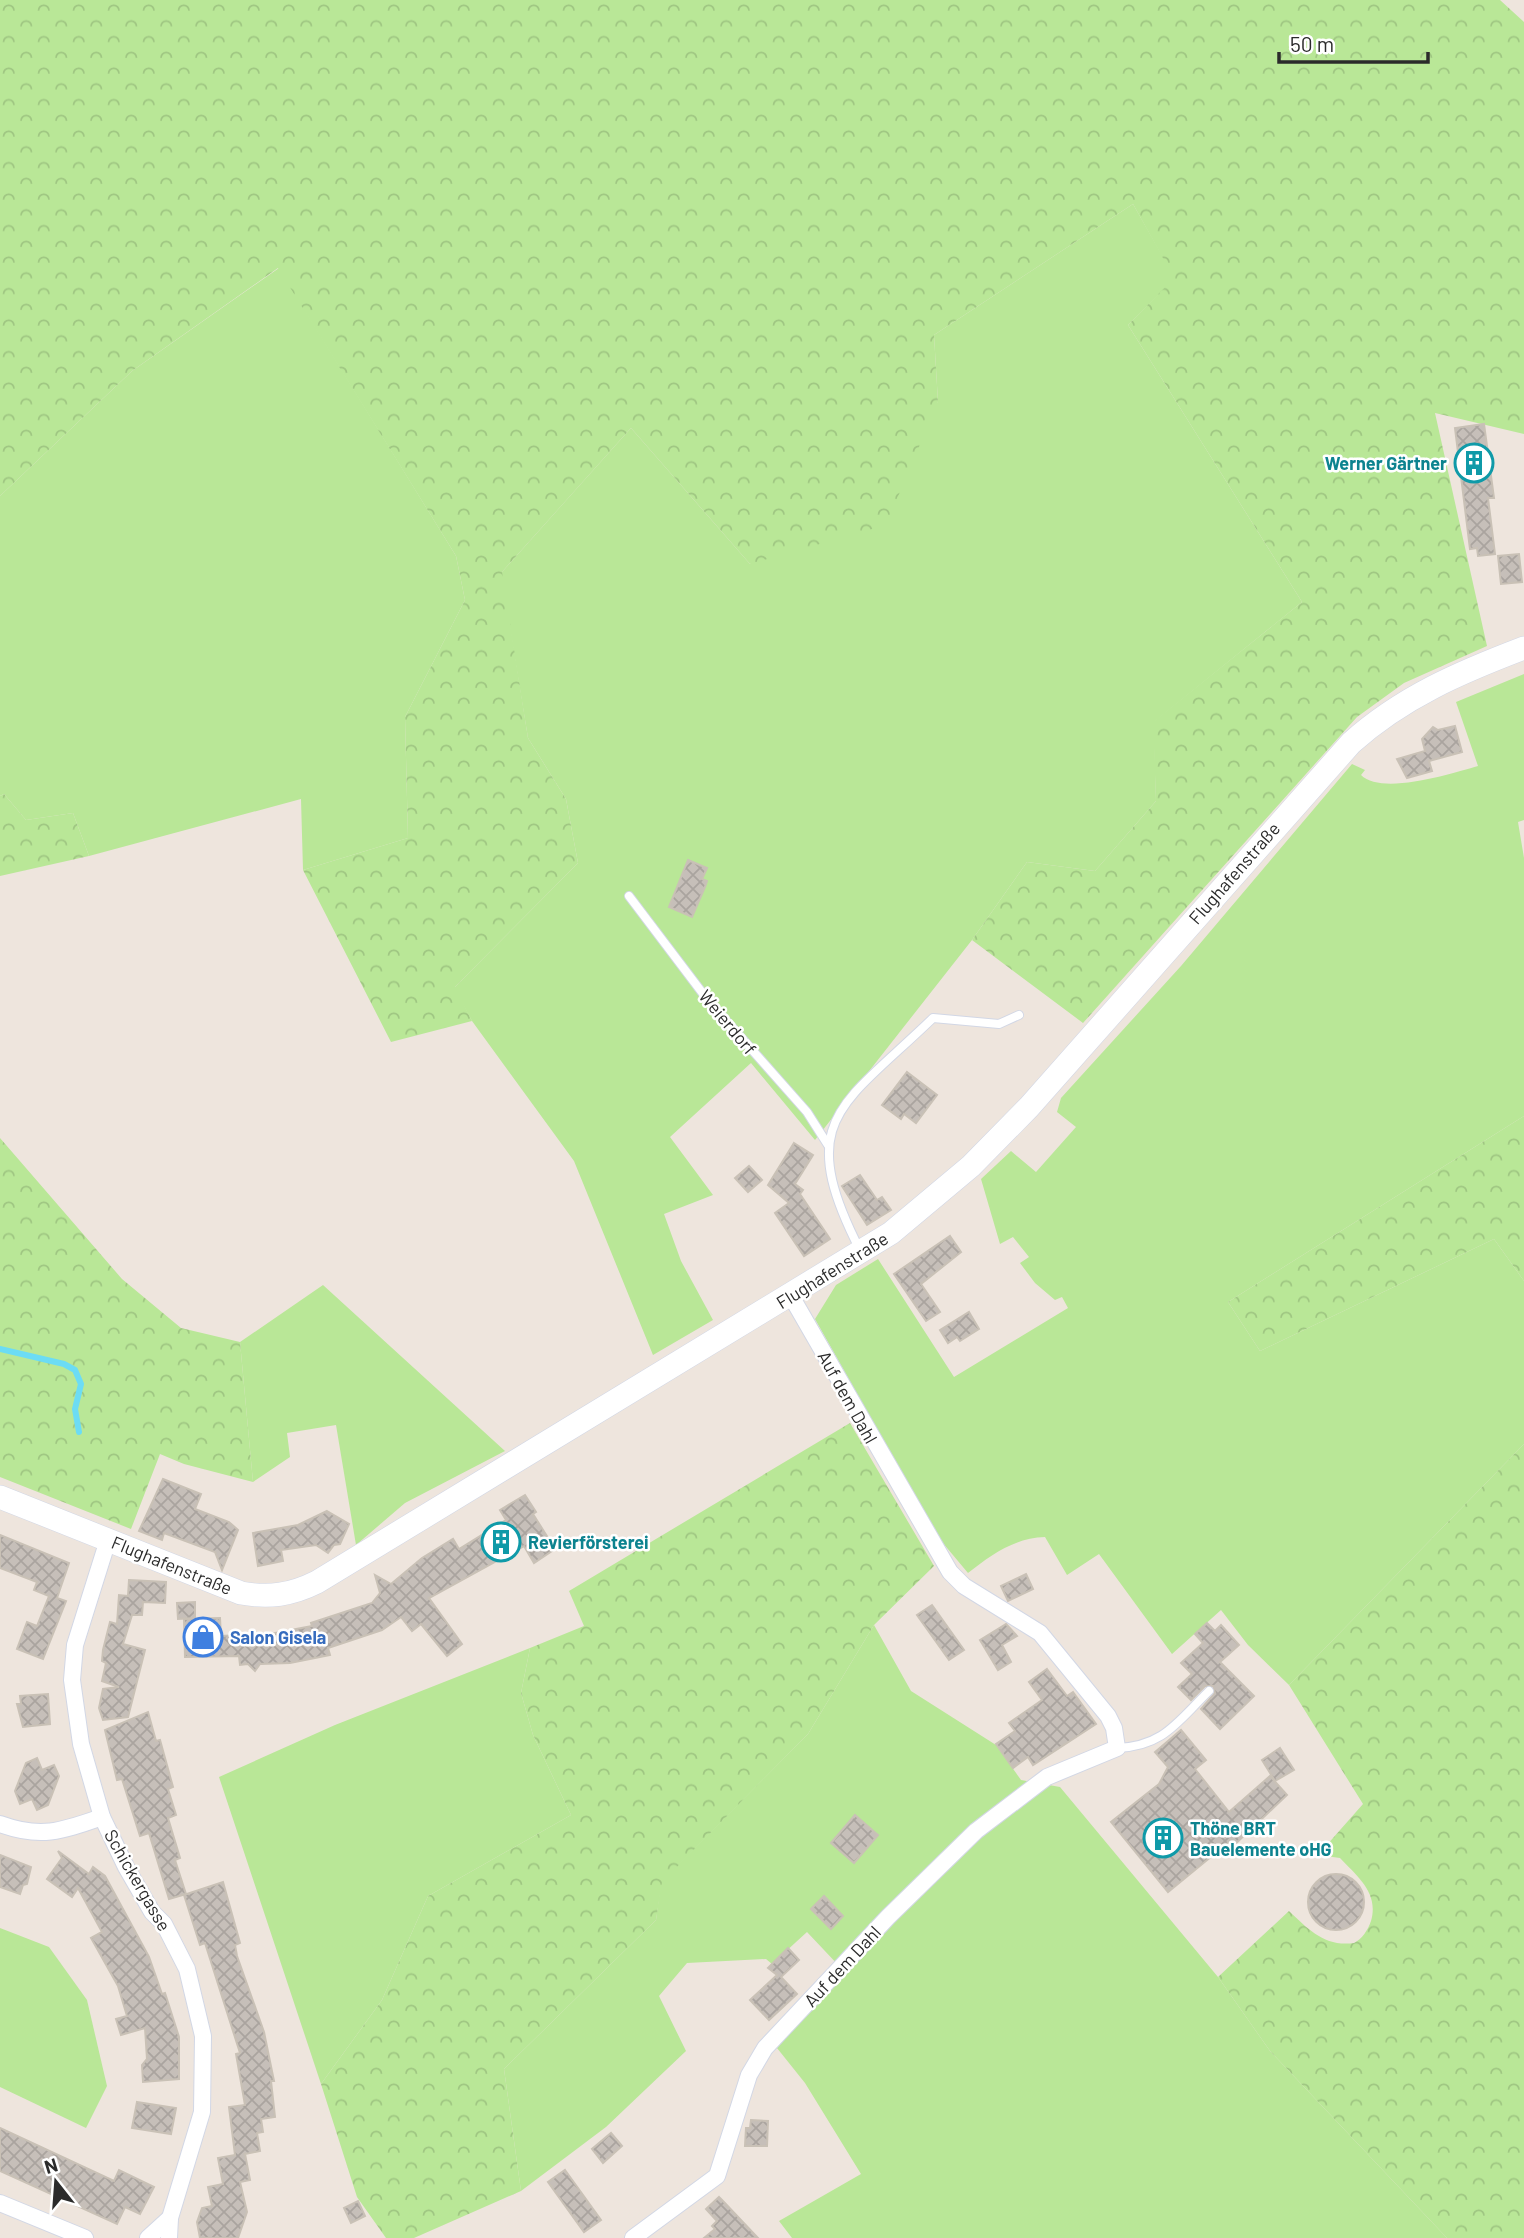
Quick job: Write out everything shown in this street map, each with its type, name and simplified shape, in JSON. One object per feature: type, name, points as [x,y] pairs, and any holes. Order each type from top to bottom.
[{"type":"main road","name":"Flughafenstraße","points":[[0,1497],[241,1593],[261,1597],[299,1592],[862,1253],[936,1197],[1029,1107],[1315,781],[1364,731],[1424,690],[1524,648]]},
{"type":"street","name":"Auf dem Dahl","points":[[633,2238],[717,2176],[748,2075],[765,2048],[888,1917],[975,1831],[1047,1777],[1117,1748],[1114,1728],[1108,1716],[1040,1633],[964,1586],[950,1572],[791,1296]]},
{"type":"street","name":"Schickergasse","points":[[108,1540],[75,1645],[72,1680],[81,1744],[102,1817],[126,1867],[152,1912],[164,1924],[187,1969],[203,2036],[202,2112],[170,2218],[169,2238]]},
{"type":"street","points":[[0,1824],[34,1834],[50,1833],[102,1817]]},
{"type":"street","points":[[0,2203],[85,2238]]},
{"type":"street","points":[[148,2238],[170,2218]]},
{"type":"lane","name":"Weierdorf","points":[[629,896],[707,999],[807,1112],[828,1145]]},
{"type":"lane","name":"Weierdorf","points":[[862,1253],[837,1201],[831,1182],[828,1145],[836,1116],[850,1097],[933,1018],[999,1024],[1019,1015]]},
{"type":"lane","name":"Auf dem Dahl","points":[[1117,1748],[1142,1747],[1157,1740],[1209,1691]]},
{"type":"green space","points":[[0,0],[1500,0],[1524,22],[1524,434],[1435,413],[1487,646],[1404,683],[1357,717],[1083,1023],[972,940],[1027,862],[1095,871],[1156,801],[1153,722],[1302,602],[1128,325],[1174,278],[1133,204],[934,335],[938,402],[886,525],[750,564],[631,428],[502,572],[528,738],[566,799],[578,863],[455,987],[472,1021],[391,1042],[303,870],[408,838],[405,717],[465,600],[456,556],[278,268],[132,371],[0,496]]},
{"type":"green space","points":[[1133,204],[1175,278],[1128,325],[1302,602],[1154,722],[1156,801],[1095,871],[1027,862],[972,940],[815,1140],[751,1063],[670,1137],[713,1195],[664,1214],[681,1261],[713,1320],[653,1355],[574,1161],[472,1021],[454,988],[578,863],[566,799],[528,738],[501,573],[631,428],[750,564],[938,402],[934,335]]},
{"type":"green space","points":[[279,268],[456,556],[465,600],[405,717],[408,838],[303,870],[301,799],[89,856],[73,813],[26,820],[4,794],[0,796],[0,496],[132,371]]},
{"type":"green space","points":[[1524,674],[1524,820],[1518,822],[1524,858],[1524,1116],[1228,1302],[1260,1351],[1494,1239],[1524,1281],[1524,1444],[1289,1685],[1248,1645],[1221,1610],[1172,1654],[1099,1554],[1067,1575],[1045,1537],[1034,1538],[1013,1544],[968,1573],[937,1536],[815,1319],[836,1285],[878,1259],[954,1377],[1068,1308],[1062,1297],[1055,1300],[1035,1283],[1020,1263],[1029,1257],[1013,1237],[1000,1244],[981,1179],[1011,1151],[1036,1172],[1076,1127],[1057,1112],[1061,1098],[1181,966],[1352,764],[1365,770],[1361,775],[1371,781],[1385,783],[1418,781],[1478,766],[1456,702]]},
{"type":"green space","points":[[4,794],[26,820],[73,813],[89,856],[0,876],[0,796]]},
{"type":"green space","points":[[1524,1116],[1524,1281],[1494,1239],[1260,1351],[1228,1302]]},
{"type":"green space","points":[[0,1138],[122,1279],[181,1328],[240,1342],[253,1482],[184,1464],[160,1454],[131,1529],[0,1477]]},
{"type":"green space","points":[[323,1285],[505,1451],[405,1503],[356,1545],[336,1425],[287,1433],[290,1457],[253,1482],[240,1342]]},
{"type":"green space","points":[[850,1423],[934,1566],[874,1625],[808,1734],[662,1882],[656,1920],[504,2069],[521,2191],[414,2238],[386,2238],[357,2197],[321,2084],[382,2000],[428,1896],[571,1815],[533,1735],[521,1693],[530,1648],[584,1626],[569,1591]]},
{"type":"green space","points":[[1524,1444],[1524,2238],[1447,2238],[1270,2051],[1218,1977],[1289,1911],[1311,1931],[1326,1940],[1354,1943],[1366,1931],[1373,1911],[1365,1886],[1340,1858],[1318,1855],[1363,1804],[1289,1685]]},
{"type":"green space","points":[[874,1625],[911,1691],[996,1745],[1021,1780],[1060,1787],[1218,1977],[1270,2051],[1447,2238],[792,2238],[779,2221],[861,2174],[805,2083],[777,2048],[841,1968],[807,1932],[772,1964],[766,1959],[687,1963],[659,1996],[686,2051],[606,2127],[521,2191],[504,2069],[656,1920],[661,1882],[808,1734]]},
{"type":"green space","points":[[530,1648],[521,1693],[533,1735],[571,1815],[428,1896],[382,2000],[321,2084],[219,1777],[335,1725]]},
{"type":"green space","points":[[0,1928],[49,1947],[87,2000],[107,2086],[86,2128],[0,2087]]},
{"type":"building","name":"Werner Gärtner","points":[[1484,424],[1494,498],[1488,498],[1495,554],[1478,556],[1477,548],[1470,549],[1455,428]]},
{"type":"building","points":[[1519,554],[1522,582],[1501,584],[1498,556]]},
{"type":"building","points":[[1455,726],[1462,752],[1429,761],[1432,771],[1407,778],[1397,759],[1425,751],[1422,739],[1433,727],[1438,730]]},
{"type":"building","points":[[688,860],[707,868],[702,879],[707,881],[692,917],[669,907]]},
{"type":"building","points":[[907,1072],[937,1095],[916,1123],[904,1114],[901,1119],[882,1105]]},
{"type":"building","points":[[794,1143],[813,1155],[795,1184],[803,1190],[800,1194],[830,1239],[804,1256],[775,1213],[789,1203],[768,1185]]},
{"type":"building","points":[[749,1166],[762,1180],[748,1192],[735,1178]]},
{"type":"building","points":[[860,1175],[877,1200],[882,1197],[891,1210],[867,1225],[842,1186]]},
{"type":"building","points":[[950,1236],[961,1252],[921,1284],[940,1312],[926,1321],[894,1274]]},
{"type":"building","points":[[969,1312],[979,1329],[960,1341],[957,1337],[948,1343],[940,1330]]},
{"type":"building","points":[[163,1479],[201,1494],[195,1509],[229,1522],[238,1530],[222,1570],[215,1552],[164,1533],[162,1540],[139,1531]]},
{"type":"building","points":[[525,1495],[536,1512],[533,1514],[555,1549],[534,1563],[524,1546],[429,1598],[462,1644],[447,1656],[421,1624],[412,1631],[401,1617],[382,1630],[328,1648],[330,1655],[290,1663],[260,1664],[255,1671],[248,1664],[240,1665],[239,1656],[185,1657],[184,1619],[220,1618],[221,1636],[275,1633],[312,1626],[311,1623],[372,1603],[380,1593],[375,1575],[391,1584],[422,1558],[453,1539],[459,1549],[506,1520],[500,1510]]},
{"type":"building","points":[[327,1511],[349,1524],[340,1544],[334,1545],[328,1553],[316,1545],[281,1550],[283,1561],[258,1566],[253,1533],[298,1525]]},
{"type":"building","points":[[0,1535],[69,1563],[57,1598],[66,1601],[43,1659],[17,1649],[27,1622],[37,1626],[49,1596],[34,1590],[37,1582],[0,1568]]},
{"type":"building","points":[[1026,1574],[1033,1589],[1008,1601],[1001,1586]]},
{"type":"building","points":[[129,1580],[166,1582],[165,1603],[143,1602],[142,1615],[132,1615],[123,1644],[145,1650],[128,1717],[103,1720],[99,1708],[103,1689],[119,1687],[102,1681],[106,1663],[102,1661],[103,1650],[110,1622],[117,1624],[119,1595],[128,1596]]},
{"type":"building","points":[[195,1602],[195,1618],[178,1619],[177,1603]]},
{"type":"building","points":[[932,1605],[964,1650],[949,1660],[917,1615]]},
{"type":"building","points":[[1207,1623],[1215,1631],[1221,1625],[1239,1645],[1220,1662],[1254,1696],[1220,1729],[1201,1709],[1215,1693],[1213,1686],[1205,1686],[1191,1700],[1178,1687],[1192,1674],[1181,1663],[1203,1643],[1195,1634]]},
{"type":"building","points":[[1006,1624],[1017,1636],[1002,1645],[1011,1662],[998,1670],[980,1640]]},
{"type":"building","points":[[1047,1669],[1067,1696],[1073,1692],[1096,1724],[1033,1765],[1028,1757],[1013,1768],[996,1744],[1015,1731],[1009,1723],[1042,1700],[1029,1682]]},
{"type":"building","points":[[48,1694],[50,1724],[23,1727],[17,1704],[21,1704],[20,1696]]},
{"type":"building","points":[[148,1712],[156,1741],[160,1740],[173,1787],[168,1789],[176,1815],[168,1818],[180,1858],[175,1860],[186,1894],[169,1899],[149,1833],[140,1836],[122,1779],[117,1780],[105,1730]]},
{"type":"building","points":[[1181,1730],[1206,1760],[1195,1769],[1229,1812],[1270,1776],[1287,1795],[1233,1846],[1229,1842],[1168,1892],[1111,1822],[1159,1784],[1168,1767],[1155,1752]]},
{"type":"building","points":[[1280,1748],[1294,1770],[1275,1781],[1262,1760]]},
{"type":"building","points":[[37,1758],[42,1770],[54,1765],[59,1776],[48,1805],[37,1810],[32,1799],[20,1804],[15,1791],[26,1763]]},
{"type":"building","points":[[855,1815],[878,1835],[854,1863],[831,1843]]},
{"type":"building","points":[[58,1851],[89,1874],[93,1867],[105,1876],[149,1957],[162,1994],[165,1993],[179,2037],[179,2079],[143,2082],[142,2065],[147,2059],[145,2028],[121,2035],[116,2019],[127,2016],[118,1986],[91,1938],[102,1932],[78,1888],[72,1897],[47,1879],[62,1858]]},
{"type":"building","points":[[0,1855],[31,1867],[27,1884],[23,1885],[20,1894],[0,1887]]},
{"type":"building","points":[[1336,1874],[1351,1879],[1359,1887],[1364,1902],[1359,1917],[1351,1925],[1336,1930],[1321,1925],[1313,1917],[1308,1902],[1313,1887],[1321,1879]]},
{"type":"building","points":[[223,1882],[240,1943],[235,1945],[237,1956],[264,2032],[274,2081],[271,2081],[275,2117],[261,2119],[263,2132],[257,2133],[260,2151],[245,2154],[250,2180],[240,2182],[247,2212],[238,2238],[200,2238],[197,2222],[202,2208],[212,2206],[208,2187],[223,2184],[218,2158],[235,2155],[229,2107],[245,2105],[236,2054],[240,2053],[205,1943],[200,1945],[184,1895]]},
{"type":"building","points":[[824,1896],[843,1916],[831,1929],[811,1909]]},
{"type":"building","points":[[788,1948],[799,1960],[781,1977],[797,1994],[769,2020],[750,2000],[777,1975],[768,1968]]},
{"type":"building","points":[[137,2102],[176,2108],[171,2134],[132,2128]]},
{"type":"building","points":[[751,2120],[768,2121],[767,2146],[745,2146],[746,2128],[750,2128]]},
{"type":"building","points":[[0,2128],[114,2181],[119,2170],[154,2187],[140,2214],[125,2207],[117,2224],[0,2171]]},
{"type":"building","points":[[611,2133],[622,2146],[603,2163],[592,2149]]},
{"type":"building","points":[[565,2170],[601,2220],[584,2232],[548,2182]]},
{"type":"building","points":[[719,2197],[758,2238],[704,2238],[715,2229],[712,2226],[717,2221],[706,2209]]},
{"type":"building","points":[[358,2201],[365,2216],[351,2223],[344,2208]]},
{"type":"waterway","points":[[0,1349],[64,1364],[75,1370],[81,1384],[75,1409],[79,1432]]},
{"type":"place","name":"Werner Gärtner","points":[[1474,463]]},
{"type":"place","name":"Revierförsterei","points":[[501,1542]]},
{"type":"place","name":"Salon Gisela","points":[[203,1637]]},
{"type":"place","name":"Thöne BRT Bauelemente oHG","points":[[1163,1838]]}]
